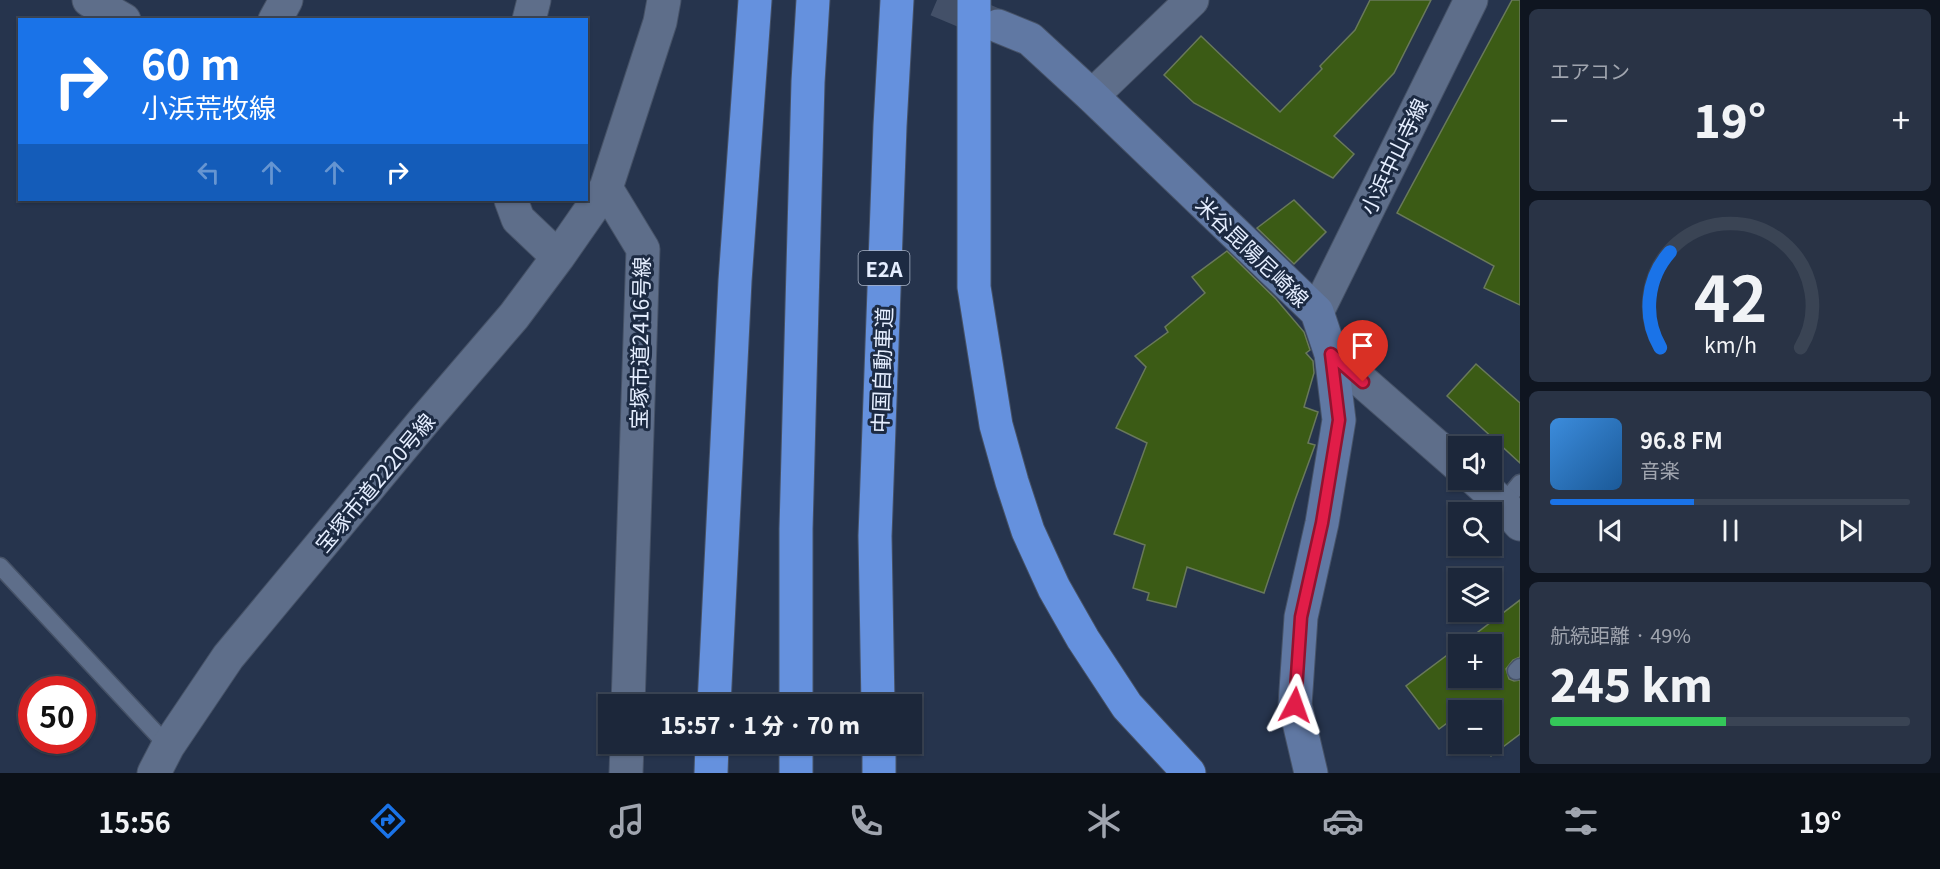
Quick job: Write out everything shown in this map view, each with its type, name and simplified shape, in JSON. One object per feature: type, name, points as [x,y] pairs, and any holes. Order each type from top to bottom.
[{"type":"highway","points":[[715,694],[735,281],[755,0]]},
{"type":"highway","points":[[796,694],[796,529],[808,82],[813,0]]},
{"type":"highway","name":"中国自動車道","points":[[878,694],[875,536],[890,126],[897,0]]},
{"type":"highway","points":[[974,0],[974,287],[996,425],[1028,531],[1054,588],[1083,639],[1127,706],[1189,773]]},
{"type":"highway","points":[[711,773],[712,754]]},
{"type":"highway","points":[[796,754],[796,773]]},
{"type":"highway","points":[[879,754],[879,773]]},
{"type":"main road","name":"米谷昆陽尼崎線","points":[[998,26],[1030,39],[1317,312],[1331,354],[1339,420],[1322,523],[1301,617],[1295,705],[1311,773]]},
{"type":"street","points":[[89,0],[120,18]]},
{"type":"street","points":[[276,18],[286,0]]},
{"type":"street","points":[[530,18],[534,0]]},
{"type":"street","points":[[606,188],[660,22],[664,0]]},
{"type":"street","points":[[1092,96],[1192,0]]},
{"type":"street","name":"小浜中山寺線","points":[[1317,312],[1471,0]]},
{"type":"street","name":"宝塚市道2220号線","points":[[161,760],[228,657],[514,316],[558,258],[606,188]]},
{"type":"street","name":"宝塚市道2416号線","points":[[606,188],[644,249],[628,694]]},
{"type":"street","points":[[511,201],[518,219],[558,258]]},
{"type":"street","points":[[1331,354],[1448,456]]},
{"type":"street","points":[[1492,490],[1514,504]]},
{"type":"street","points":[[626,773],[627,754]]},
{"type":"lane","points":[[0,566],[161,760]]},
{"type":"building","points":[[1370,0],[1431,0],[1394,73],[1334,136],[1354,154],[1333,178],[1194,103],[1164,75],[1201,36],[1280,112],[1322,69],[1320,66],[1355,30]]},
{"type":"building","points":[[1512,0],[1520,0],[1520,305],[1484,288],[1494,266],[1397,213]]},
{"type":"building","points":[[1294,200],[1326,232],[1294,264],[1257,228]]},
{"type":"building","points":[[1227,251],[1276,299],[1304,332],[1310,350],[1306,353],[1313,361],[1314,373],[1304,407],[1318,412],[1308,443],[1315,445],[1264,593],[1187,567],[1176,607],[1147,600],[1149,593],[1133,588],[1145,545],[1114,534],[1147,443],[1116,428],[1146,367],[1135,356],[1168,332],[1165,327],[1205,293],[1192,277]]},
{"type":"building","points":[[1476,364],[1520,403],[1520,463],[1502,446],[1502,436],[1491,436],[1447,396]]},
{"type":"building","points":[[1520,600],[1520,657],[1513,660],[1506,669],[1509,679],[1520,680],[1520,734],[1502,748],[1502,700],[1448,700],[1448,722],[1439,729],[1406,686],[1448,654],[1448,688],[1502,688],[1502,634],[1475,634],[1491,622],[1502,622],[1502,614]]},
{"type":"tunnel","points":[[937,0],[998,26]]},
{"type":"route","points":[[1295,705],[1301,617],[1322,523],[1339,420],[1331,354],[1363,382]]}]
